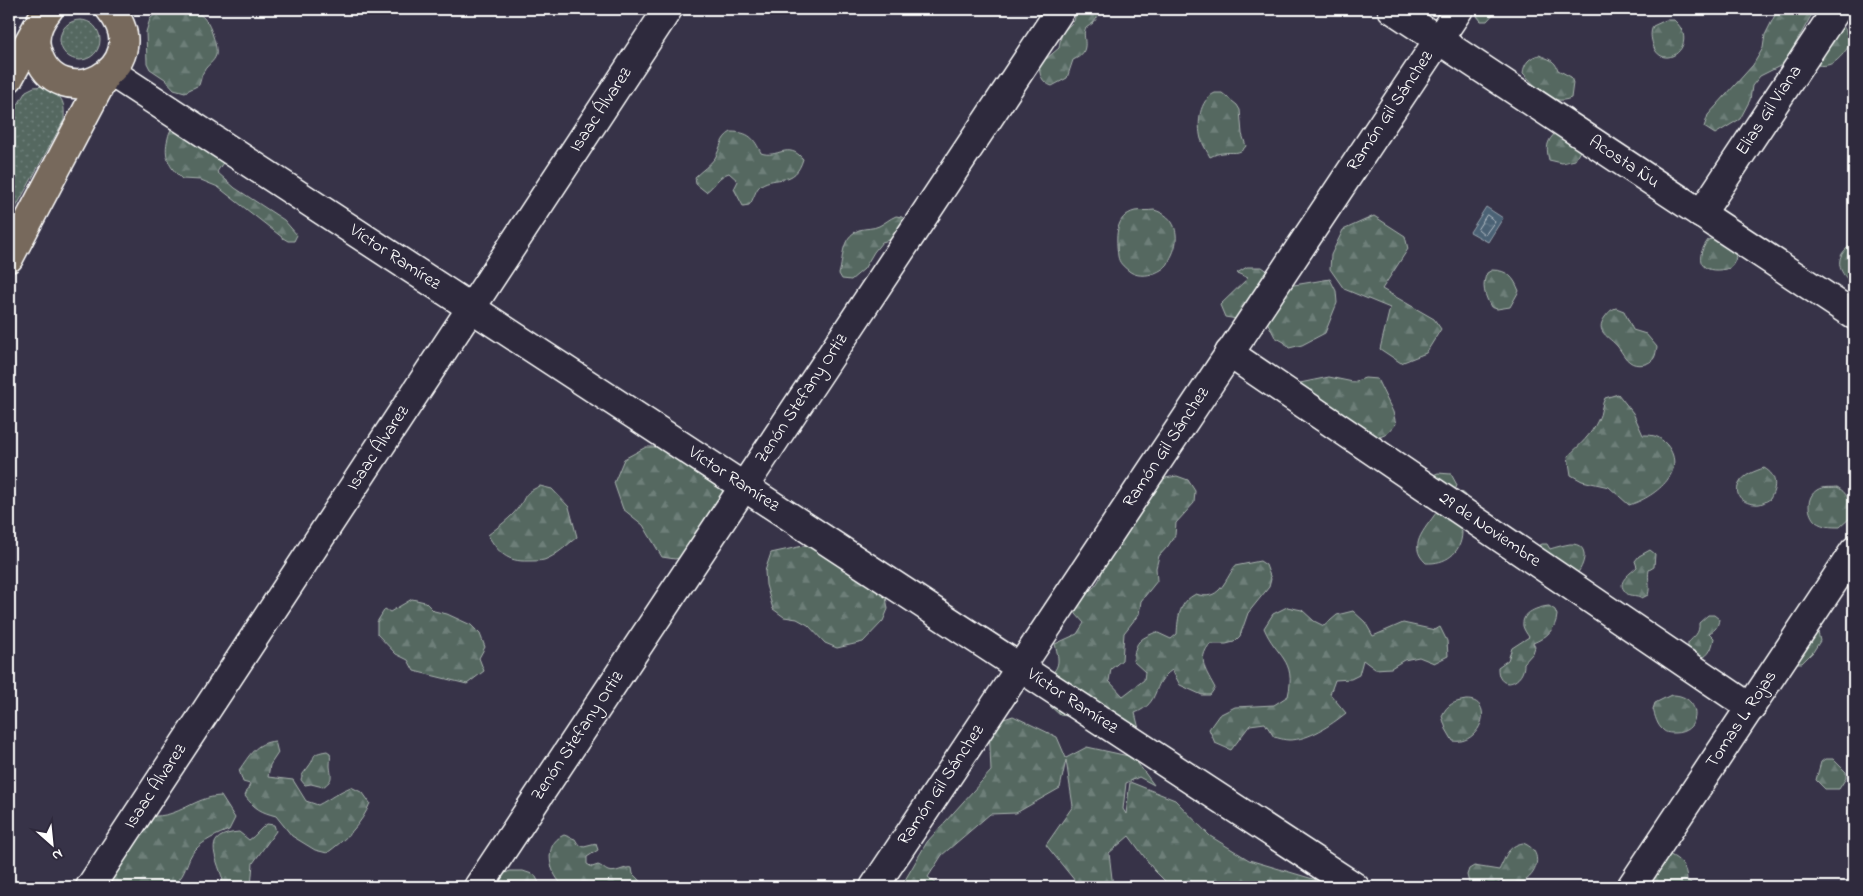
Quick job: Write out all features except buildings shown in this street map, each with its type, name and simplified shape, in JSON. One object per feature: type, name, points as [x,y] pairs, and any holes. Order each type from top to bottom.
[{"type":"main road","points":[[40,15],[36,48],[44,67],[57,79],[81,85],[92,83],[108,74]]},
{"type":"main road","points":[[9,78],[40,15]]},
{"type":"main road","points":[[9,258],[108,74],[120,57],[123,48],[123,16]]},
{"type":"street","name":"Isaac Álvarez","points":[[90,887],[668,9]]},
{"type":"street","name":"Zenón Stefany Ortiz","points":[[478,887],[1061,9]]},
{"type":"street","name":"Acosta Ñu","points":[[1392,9],[1854,315]]},
{"type":"street","name":"Ramón Gil Sánchez","points":[[874,887],[1459,9]]},
{"type":"street","name":"Elias Gil Viana","points":[[1701,214],[1837,9]]},
{"type":"street","name":"Víctor Ramírez","points":[[108,74],[471,308],[1355,887]]},
{"type":"street","name":"29 de Noviembre","points":[[1229,353],[1750,708]]},
{"type":"street","name":"Tomas L. Rojas","points":[[1631,887],[1854,551]]},
{"type":"green space","points":[[161,9],[187,10],[200,14],[205,19],[214,38],[215,57],[205,69],[199,85],[185,92],[174,89],[165,79],[150,69],[147,63],[146,32],[150,19]]},
{"type":"green space","points":[[1077,9],[1101,9],[1092,24],[1086,28],[1085,48],[1073,60],[1067,78],[1052,86],[1049,85],[1042,77],[1040,64],[1059,48],[1062,34],[1074,21]]},
{"type":"green space","points":[[1479,9],[1498,9],[1487,21],[1481,21],[1477,16]]},
{"type":"green space","points":[[1778,9],[1815,9],[1784,64],[1760,76],[1752,86],[1750,100],[1740,119],[1715,134],[1704,127],[1708,115],[1753,65],[1763,48],[1765,35]]},
{"type":"green space","points":[[1832,19],[1841,24],[1851,43],[1840,57],[1831,64],[1814,64]]},
{"type":"green space","points":[[84,20],[91,23],[97,29],[100,40],[99,48],[91,57],[84,60],[76,60],[69,57],[61,48],[60,36],[63,29],[72,21]]},
{"type":"green space","points":[[1666,20],[1674,20],[1682,29],[1684,39],[1682,47],[1677,53],[1664,57],[1658,53],[1653,45],[1651,33],[1653,26]]},
{"type":"green space","points":[[1539,55],[1551,60],[1558,70],[1571,77],[1573,83],[1571,98],[1556,100],[1544,94],[1523,73],[1528,61]]},
{"type":"green space","points":[[46,86],[59,96],[63,103],[64,120],[9,220],[9,120],[26,91],[34,87]]},
{"type":"green space","points":[[1215,93],[1222,93],[1237,105],[1240,110],[1242,134],[1246,146],[1238,152],[1220,153],[1210,157],[1201,139],[1199,119],[1202,106]]},
{"type":"green space","points":[[196,113],[202,113],[221,130],[224,161],[217,172],[235,188],[284,220],[297,235],[294,241],[288,241],[283,238],[218,187],[201,180],[182,179],[174,170],[168,161],[166,150],[169,133],[178,121]]},
{"type":"green space","points":[[1561,128],[1581,149],[1575,160],[1562,163],[1549,160],[1547,150],[1550,139]]},
{"type":"green space","points":[[731,132],[742,133],[750,137],[756,143],[761,153],[772,154],[792,151],[798,154],[803,159],[800,168],[790,177],[761,185],[749,205],[743,206],[734,189],[738,181],[729,173],[722,176],[706,192],[696,184],[695,177],[713,161],[723,140]]},
{"type":"green space","points":[[1154,210],[1172,222],[1176,234],[1175,248],[1167,265],[1159,271],[1148,275],[1138,275],[1129,271],[1119,261],[1118,229],[1123,218],[1128,214],[1135,211]]},
{"type":"green space","points":[[896,216],[902,217],[907,221],[893,239],[882,242],[864,269],[851,280],[842,279],[839,274],[844,249],[849,238],[859,230],[877,227]]},
{"type":"green space","points":[[1374,216],[1405,236],[1408,249],[1382,289],[1434,319],[1441,329],[1426,353],[1401,363],[1380,349],[1390,308],[1344,289],[1330,269],[1331,255],[1343,230]]},
{"type":"green space","points":[[1715,238],[1733,250],[1735,254],[1736,258],[1730,268],[1714,270],[1703,266],[1701,255],[1703,248],[1708,240]]},
{"type":"green space","points":[[1853,242],[1854,285],[1844,276],[1840,268],[1840,259],[1843,252]]},
{"type":"green space","points":[[1247,267],[1262,267],[1282,281],[1294,285],[1330,279],[1336,291],[1337,303],[1325,333],[1302,345],[1289,348],[1284,342],[1275,337],[1263,314],[1237,319],[1225,317],[1220,305],[1248,278],[1237,273]]},
{"type":"green space","points":[[1492,270],[1506,273],[1517,286],[1519,291],[1510,307],[1497,309],[1491,307],[1489,303],[1484,282],[1487,273]]},
{"type":"green space","points":[[1616,308],[1624,311],[1633,330],[1646,334],[1657,347],[1655,357],[1646,364],[1639,365],[1630,362],[1604,334],[1601,326],[1602,322],[1610,311]]},
{"type":"green space","points":[[1329,377],[1353,382],[1365,378],[1377,379],[1393,412],[1396,424],[1387,434],[1373,440],[1286,390],[1300,383]]},
{"type":"green space","points":[[1618,394],[1633,413],[1643,435],[1656,437],[1667,445],[1673,455],[1674,465],[1671,474],[1657,490],[1638,502],[1629,505],[1609,487],[1582,481],[1571,475],[1568,456],[1592,430],[1599,417],[1605,398]]},
{"type":"green space","points":[[646,447],[672,447],[729,494],[687,556],[675,559],[662,557],[643,525],[623,509],[614,483],[624,459]]},
{"type":"green space","points":[[1764,468],[1771,474],[1775,486],[1770,499],[1759,504],[1751,504],[1744,501],[1739,496],[1739,484],[1743,478]]},
{"type":"green space","points":[[1438,473],[1451,474],[1457,485],[1455,491],[1465,494],[1470,503],[1461,519],[1462,533],[1459,547],[1451,556],[1440,562],[1426,563],[1420,556],[1418,542],[1439,508],[1426,506],[1422,500],[1426,478]]},
{"type":"green space","points":[[1177,476],[1188,480],[1195,491],[1194,503],[1176,523],[1175,535],[1159,556],[1156,568],[1157,581],[1141,601],[1139,614],[1124,633],[1122,660],[1111,669],[1109,681],[1123,696],[1144,680],[1145,672],[1133,661],[1135,649],[1139,642],[1156,632],[1171,639],[1177,634],[1180,611],[1186,601],[1196,594],[1204,596],[1216,593],[1235,566],[1260,561],[1266,565],[1271,579],[1269,587],[1248,613],[1240,636],[1234,642],[1210,644],[1206,650],[1203,661],[1204,666],[1215,688],[1210,695],[1202,695],[1180,685],[1172,670],[1165,676],[1149,704],[1135,713],[1139,729],[1121,729],[1088,719],[1060,715],[1050,706],[1043,693],[1046,679],[1058,664],[1055,644],[1077,634],[1084,623],[1076,614],[1075,600],[1092,589],[1099,580],[1104,559],[1155,484],[1165,478]]},
{"type":"green space","points":[[540,486],[552,489],[569,507],[577,537],[557,553],[544,560],[521,561],[509,558],[496,547],[488,535],[512,515],[527,493]]},
{"type":"green space","points":[[1837,487],[1847,496],[1850,518],[1840,527],[1819,524],[1811,515],[1809,501],[1813,493],[1819,489]]},
{"type":"green space","points":[[821,542],[847,566],[886,597],[888,609],[883,621],[863,642],[837,648],[825,643],[808,625],[797,619],[784,617],[773,609],[766,585],[765,571],[771,553]]},
{"type":"green space","points":[[1541,544],[1547,544],[1550,549],[1570,544],[1581,547],[1584,556],[1579,572],[1575,576],[1536,547]]},
{"type":"green space","points":[[1650,550],[1655,554],[1654,567],[1649,570],[1648,595],[1642,598],[1628,594],[1622,587],[1623,580],[1637,567],[1635,561],[1639,556]]},
{"type":"green space","points":[[412,599],[425,602],[434,611],[447,614],[471,625],[480,634],[485,647],[479,658],[484,671],[467,684],[414,671],[408,660],[396,654],[377,634],[377,622],[385,609],[390,612]]},
{"type":"green space","points":[[1549,606],[1555,610],[1557,615],[1555,625],[1546,636],[1533,643],[1535,647],[1533,653],[1524,663],[1520,676],[1511,683],[1506,683],[1499,675],[1498,667],[1508,660],[1512,648],[1529,637],[1523,626],[1525,617],[1536,609]]},
{"type":"green space","points":[[1287,607],[1302,610],[1314,621],[1324,626],[1337,615],[1353,611],[1365,622],[1373,636],[1403,623],[1435,630],[1440,627],[1447,641],[1448,656],[1434,663],[1419,657],[1404,660],[1391,668],[1375,669],[1363,660],[1359,675],[1351,679],[1335,680],[1330,694],[1346,713],[1312,735],[1289,740],[1274,737],[1265,723],[1250,725],[1231,750],[1215,743],[1209,729],[1219,715],[1235,707],[1274,705],[1288,696],[1290,674],[1288,666],[1264,628],[1273,614]]},
{"type":"green space","points":[[1708,615],[1714,615],[1719,621],[1715,629],[1709,633],[1714,638],[1710,651],[1700,659],[1688,649],[1688,643],[1698,632],[1699,623]]},
{"type":"green space","points":[[1817,628],[1820,641],[1813,652],[1802,663],[1796,663]]},
{"type":"green space","points":[[1671,695],[1681,696],[1689,701],[1695,714],[1694,721],[1690,727],[1674,733],[1665,732],[1659,726],[1653,709],[1655,703]]},
{"type":"green space","points":[[1466,700],[1475,702],[1481,707],[1481,722],[1471,737],[1463,741],[1453,741],[1446,729],[1442,716],[1451,704]]},
{"type":"green space","points":[[1013,716],[1057,737],[1066,758],[1087,747],[1133,757],[1154,785],[1139,777],[1126,783],[1123,809],[1126,814],[1130,782],[1175,800],[1210,836],[1249,860],[1340,887],[1171,887],[1154,870],[1129,836],[1109,853],[1113,887],[1080,887],[1046,845],[1073,806],[1066,760],[1060,788],[1016,813],[990,814],[942,855],[928,877],[941,887],[901,887],[927,842],[991,771],[989,724]]},
{"type":"green space","points":[[275,741],[278,753],[270,765],[268,777],[293,780],[306,801],[318,805],[351,787],[363,793],[370,803],[367,811],[352,831],[327,853],[315,850],[292,836],[276,816],[259,809],[245,796],[250,784],[243,782],[239,770],[258,747]]},
{"type":"green space","points":[[327,751],[330,753],[330,780],[323,787],[311,784],[305,785],[301,778],[314,756]]},
{"type":"green space","points":[[1825,759],[1833,759],[1846,772],[1846,778],[1839,789],[1825,789],[1816,780],[1821,762]]},
{"type":"green space","points":[[221,796],[235,818],[229,830],[211,838],[198,847],[192,854],[179,880],[169,885],[154,888],[113,887],[110,877],[150,816],[170,814],[202,800]]},
{"type":"green space","points":[[267,824],[274,825],[276,831],[253,863],[251,887],[214,887],[223,880],[214,847],[220,837],[239,832],[249,840]]},
{"type":"green space","points":[[564,835],[575,839],[578,844],[584,847],[596,844],[598,850],[587,857],[587,864],[592,867],[601,866],[611,872],[632,868],[633,874],[642,883],[642,887],[565,887],[555,875],[550,860],[550,852],[553,845],[557,839]]},
{"type":"green space","points":[[1523,843],[1532,848],[1536,856],[1534,872],[1528,878],[1520,883],[1512,884],[1502,881],[1490,887],[1470,887],[1467,875],[1469,869],[1474,866],[1499,870],[1510,849]]},
{"type":"green space","points":[[1670,855],[1682,864],[1687,880],[1696,887],[1653,887],[1651,879],[1654,871],[1663,856]]},
{"type":"green space","points":[[510,871],[523,871],[535,875],[541,887],[490,887],[499,876]]},
{"type":"water","points":[[1486,207],[1503,218],[1488,242],[1470,232]]}]
